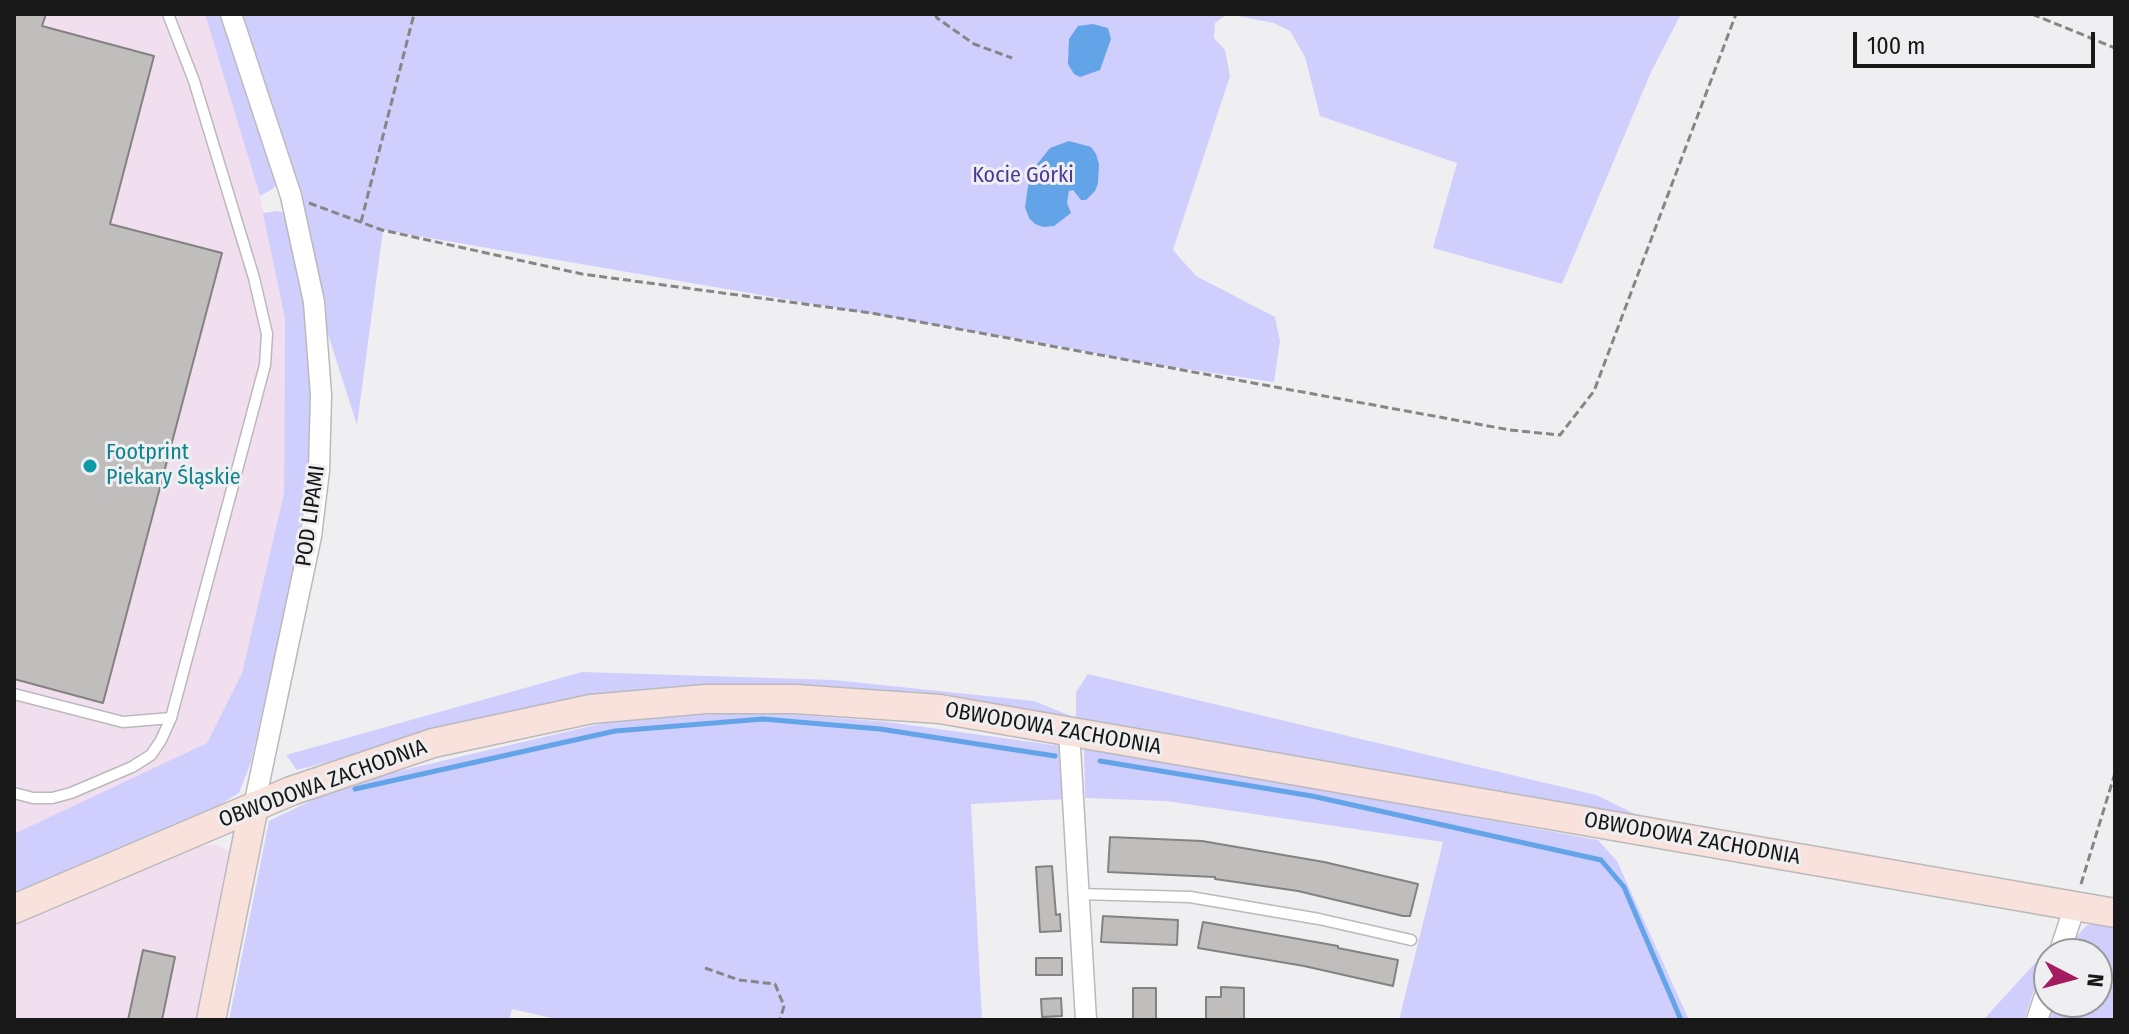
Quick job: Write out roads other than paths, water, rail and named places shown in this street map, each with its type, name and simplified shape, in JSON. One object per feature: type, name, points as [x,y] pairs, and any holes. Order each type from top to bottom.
[{"type":"main road","name":"OBWODOWA ZACHODNIA","points":[[14,909],[254,806],[357,767],[433,743],[591,709],[706,699],[795,699],[940,709],[2115,913]]},
{"type":"main road","name":"POD LIPAMI","points":[[211,1020],[254,806]]},
{"type":"street","name":"POD LIPAMI","points":[[231,14],[291,196],[314,302],[321,395],[319,470],[311,536],[254,806]]},
{"type":"street","points":[[1069,731],[1086,1020]]},
{"type":"street","points":[[2064,938],[2075,906]]},
{"type":"lane","points":[[14,793],[33,798],[52,798],[94,785],[151,755],[171,718],[265,365],[267,334],[254,278],[194,81],[168,14]]},
{"type":"lane","points":[[14,694],[123,722],[171,718]]},
{"type":"lane","points":[[1079,894],[1190,897],[1319,919],[1411,940]]},
{"type":"waterway","points":[[355,789],[615,731],[763,719],[880,729],[1055,756]]},
{"type":"waterway","points":[[1100,761],[1312,796],[1601,860],[1624,887],[1681,1020]]},
{"type":"place","name":"Footprint Piekary Śląskie","points":[[90,466]]},
{"type":"park label","name":"Kocie Górki","points":[[1023,176]]}]
